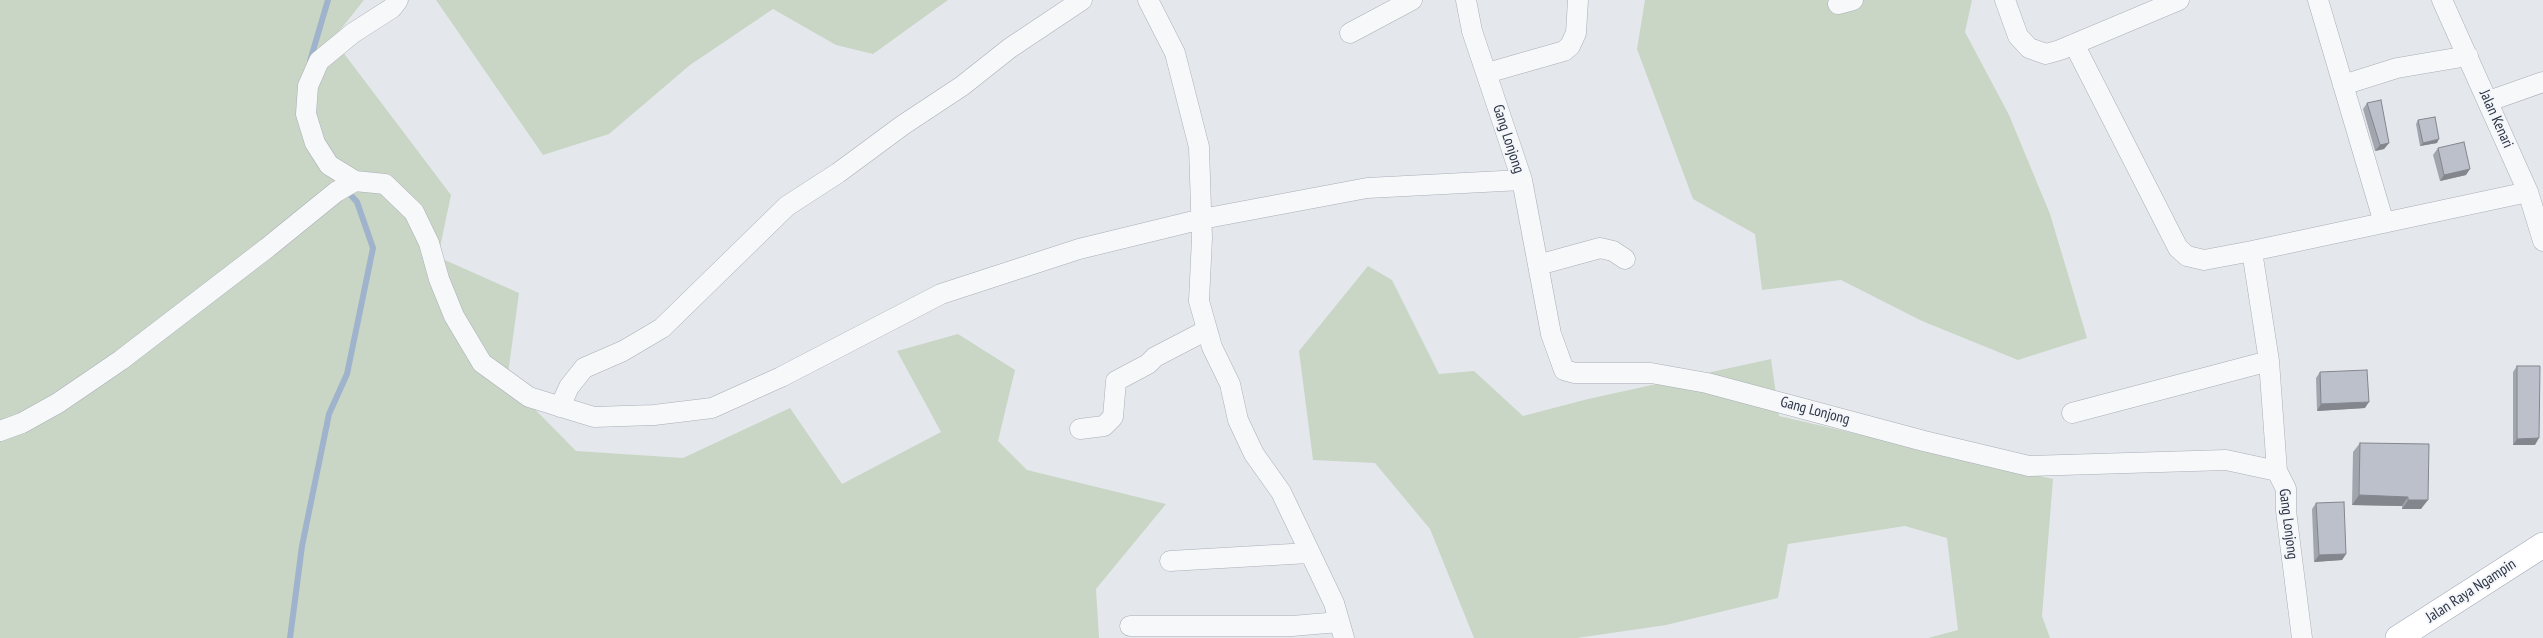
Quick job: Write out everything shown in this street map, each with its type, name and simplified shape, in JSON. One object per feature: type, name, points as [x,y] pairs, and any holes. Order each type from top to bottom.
[{"type":"main road","name":"Jalan Raya Ngampin","points":[[2398,638],[2543,545]]},
{"type":"street","points":[[398,0],[392,8],[353,33],[319,61],[308,86],[306,114],[315,143],[329,165],[355,181],[385,184],[414,212],[430,243],[439,279],[454,316],[482,363],[529,397],[594,417],[654,415],[712,408],[781,377],[941,294],[1079,249],[1202,219],[1367,188],[1522,180]]},
{"type":"street","points":[[560,408],[569,387],[584,368],[623,351],[662,328],[787,206],[838,173],[903,125],[962,86],[1010,48],[1082,0]]},
{"type":"street","points":[[1130,626],[1292,632],[1342,630],[1334,604],[1281,492],[1254,454],[1238,420],[1230,384],[1212,347],[1199,301],[1202,219],[1200,148],[1175,53],[1148,0]]},
{"type":"street","points":[[1350,33],[1412,0]]},
{"type":"street","name":"Gang Lonjong","points":[[1466,0],[1472,31],[1488,73],[1522,180],[1551,334],[1564,370],[1572,372],[1651,373],[1707,383],[1924,441],[2029,466],[2226,460],[2278,472],[2286,489],[2286,511],[2302,638]]},
{"type":"street","points":[[1488,73],[1564,51],[1570,46],[1576,33],[1578,0]]},
{"type":"street","points":[[2005,0],[2018,36],[2029,48],[2046,54],[2179,0]]},
{"type":"street","points":[[2318,0],[2384,222]]},
{"type":"street","name":"Jalan Kenari","points":[[2442,0],[2489,101],[2528,192],[2543,241]]},
{"type":"street","points":[[2074,44],[2178,248],[2187,256],[2204,260],[2252,251],[2528,192]]},
{"type":"street","points":[[2343,85],[2397,68],[2468,56]]},
{"type":"street","points":[[2489,101],[2543,82]]},
{"type":"street","points":[[0,431],[22,424],[58,404],[120,360],[267,248],[336,192],[355,181]]},
{"type":"street","points":[[1538,265],[1600,248],[1613,251],[1625,259]]},
{"type":"street","points":[[2252,251],[2269,361],[2278,472]]},
{"type":"street","points":[[1080,429],[1104,426],[1113,417],[1116,381],[1148,364],[1155,356],[1207,330]]},
{"type":"street","points":[[2072,413],[2269,361]]},
{"type":"street","points":[[1170,561],[1313,561]]},
{"type":"green space","points":[[0,0],[364,0],[333,39],[451,195],[438,257],[519,293],[507,381],[576,451],[683,458],[790,408],[842,484],[941,432],[897,351],[958,334],[1015,370],[998,441],[1027,470],[1166,504],[1096,589],[1099,638],[0,638]]},
{"type":"green space","points":[[436,0],[948,0],[873,54],[836,45],[773,9],[690,65],[609,134],[543,155]]},
{"type":"green space","points":[[1645,0],[1972,0],[1965,32],[2009,115],[2050,214],[2087,338],[2018,360],[1922,321],[1841,280],[1762,290],[1755,234],[1693,199],[1637,49]]},
{"type":"green space","points":[[1368,266],[1392,280],[1439,374],[1474,371],[1523,416],[1588,399],[1771,359],[1779,416],[2053,479],[2042,616],[2050,638],[1928,638],[1958,630],[1947,538],[1905,526],[1788,544],[1778,598],[1666,625],[1577,638],[1474,638],[1430,529],[1375,463],[1313,460],[1299,351]]},
{"type":"building","points":[[2381,100],[2389,143],[2380,145],[2367,103]]},
{"type":"building","points":[[2435,117],[2439,139],[2423,143],[2418,120]]},
{"type":"building","points":[[2464,142],[2470,169],[2444,175],[2438,148]]},
{"type":"building","points":[[2517,366],[2540,366],[2539,438],[2517,439]]},
{"type":"building","points":[[2367,370],[2369,402],[2321,404],[2320,372]]},
{"type":"building","points":[[2360,443],[2429,444],[2428,500],[2408,500],[2408,497],[2359,495]]},
{"type":"building","points":[[2344,502],[2346,554],[2319,555],[2316,503]]},
{"type":"waterway","points":[[310,61],[328,0]]},
{"type":"waterway","points":[[290,638],[302,546],[329,414],[347,374],[373,248],[357,202],[345,189]]}]
